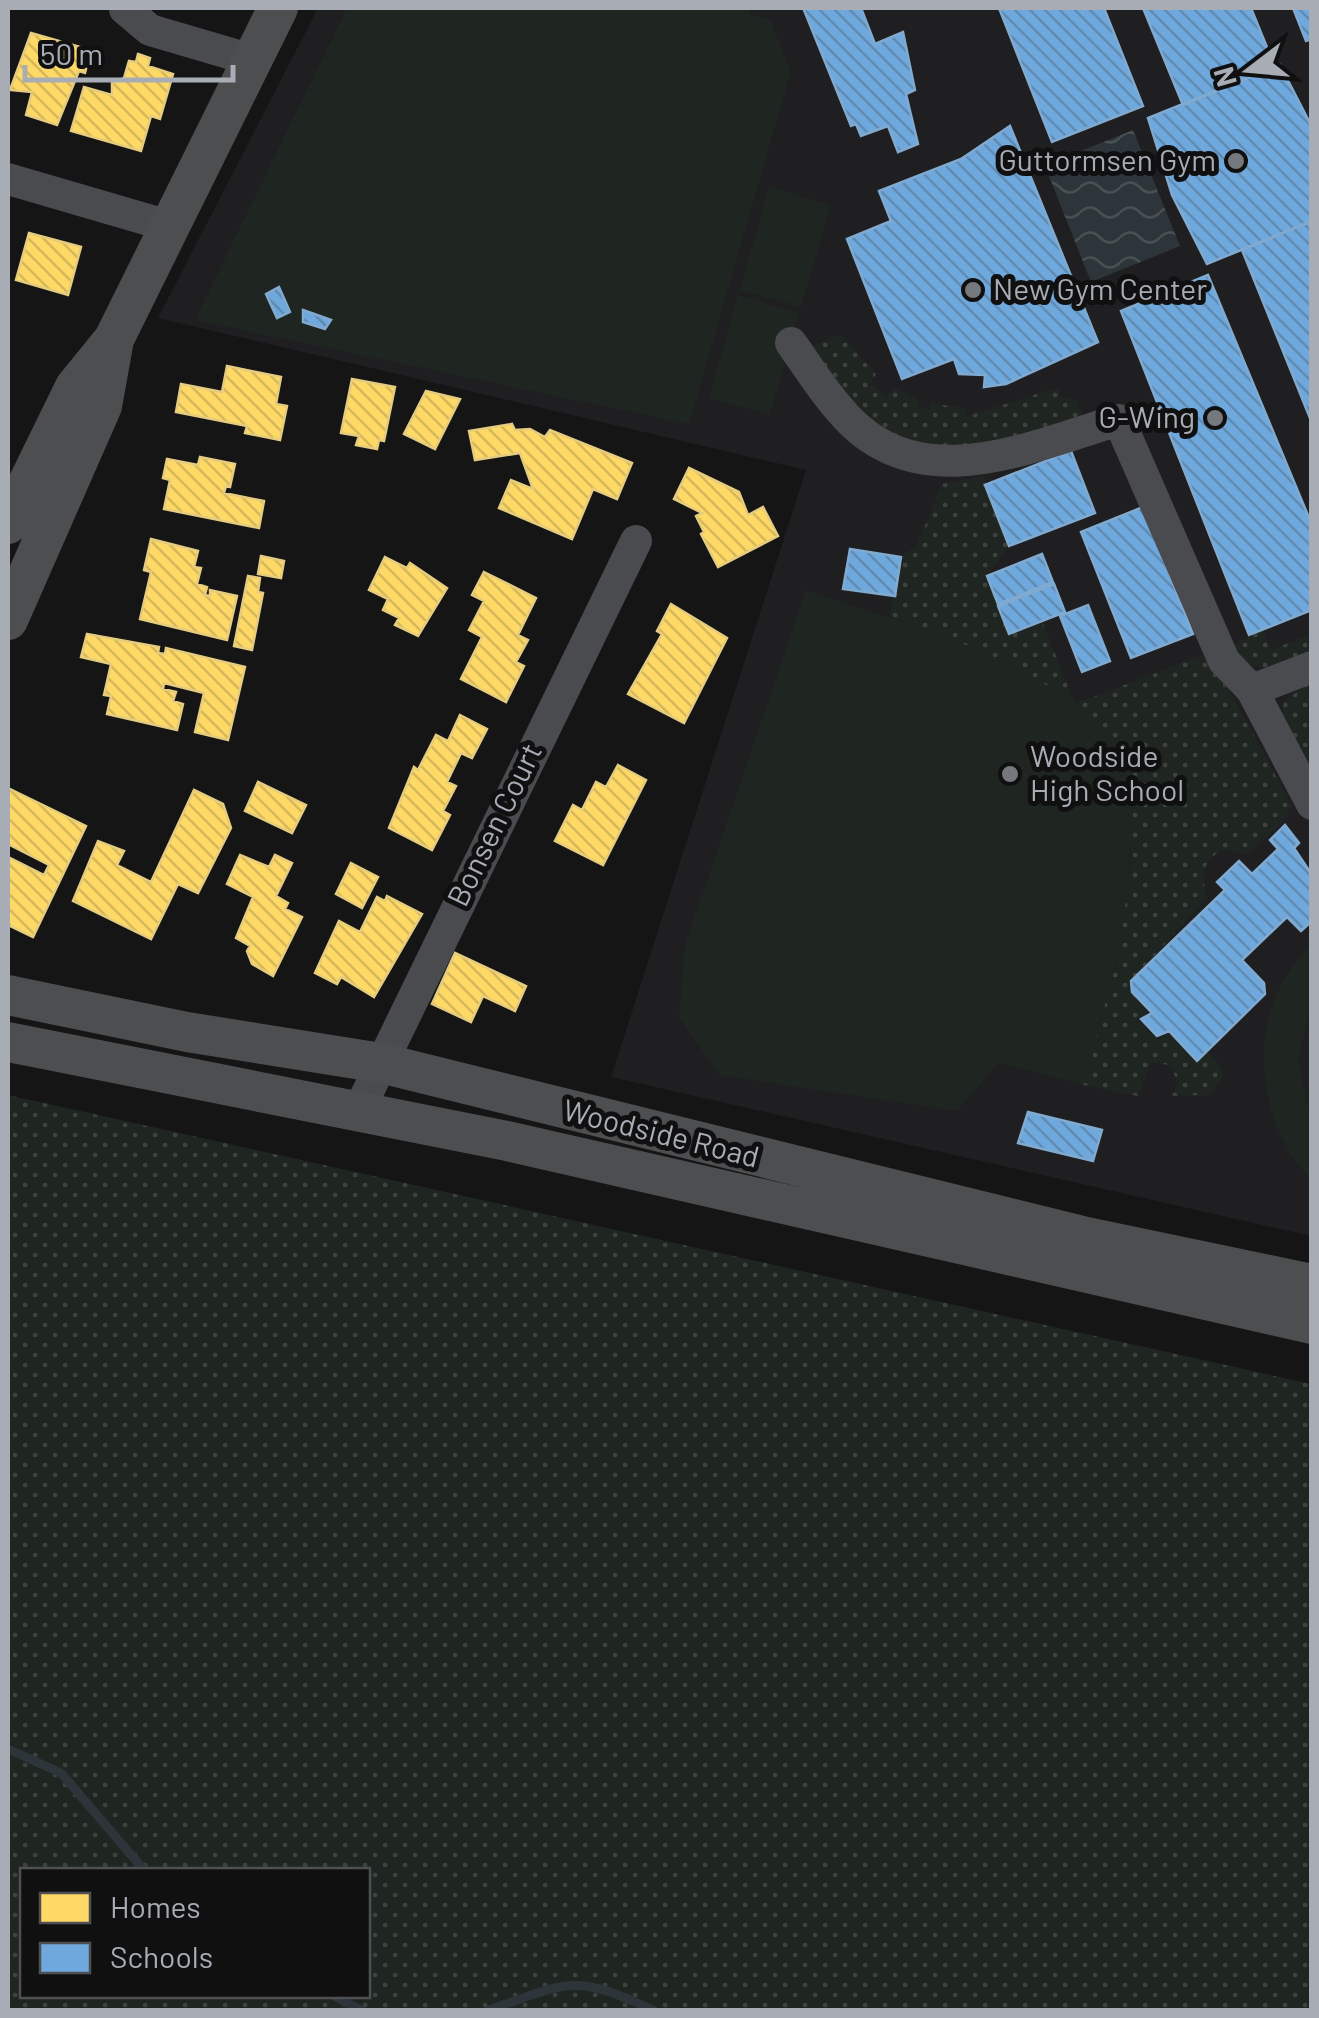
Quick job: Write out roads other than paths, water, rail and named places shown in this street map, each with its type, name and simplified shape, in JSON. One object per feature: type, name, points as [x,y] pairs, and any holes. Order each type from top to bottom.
[{"type":"main road","points":[[8,524],[75,387],[114,339],[278,8]]},
{"type":"main road","points":[[8,620],[102,406],[114,339]]},
{"type":"main road","name":"Woodside Road","points":[[8,995],[186,1032],[381,1063],[1082,1236],[1312,1284]]},
{"type":"main road","name":"Woodside Road","points":[[8,1042],[526,1146],[1312,1324]]},
{"type":"street","points":[[126,8],[150,30],[252,60]]},
{"type":"street","points":[[8,179],[168,226]]},
{"type":"street","points":[[791,342],[842,412],[865,434],[891,451],[926,461],[960,463],[996,457],[1119,420],[1224,661],[1252,690],[1312,804]]},
{"type":"street","name":"Bonsen Court","points":[[358,1112],[498,814],[636,541]]},
{"type":"street","points":[[1252,690],[1312,667]]},
{"type":"water","points":[[1133,130],[1180,246],[1091,282],[1043,161],[1054,156],[1056,161]]},
{"type":"waterway","points":[[8,1749],[61,1773],[142,1868]]},
{"type":"waterway","points":[[489,2010],[570,1986],[604,1990],[653,2010]]},
{"type":"waterway","points":[[338,1998],[361,2010]]},
{"type":"place","name":"Guttormsen Gym","points":[[1236,161]]},
{"type":"place","name":"New Gym Center","points":[[973,290]]},
{"type":"place","name":"G-Wing","points":[[1215,418]]},
{"type":"place","name":"Woodside High School","points":[[1010,774]]}]
